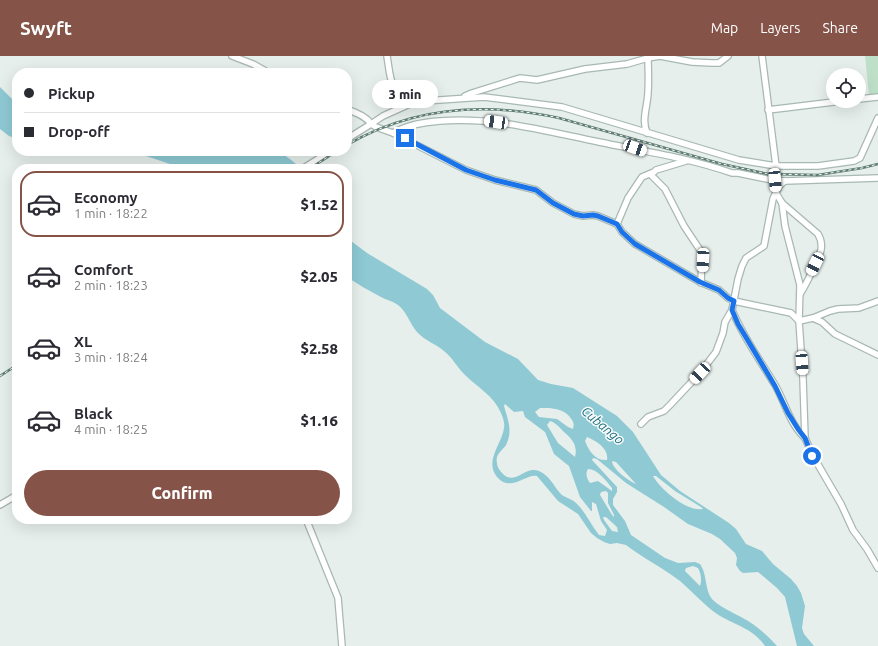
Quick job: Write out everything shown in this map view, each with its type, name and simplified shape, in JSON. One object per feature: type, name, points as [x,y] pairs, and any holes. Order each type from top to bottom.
[{"type":"street","points":[[232,56],[260,68]]},
{"type":"street","points":[[387,56],[390,78],[395,91],[405,100],[414,102]]},
{"type":"street","points":[[462,98],[472,92],[520,78],[537,80],[585,69],[636,62],[648,57],[660,56],[692,62],[719,63],[728,56]]},
{"type":"street","points":[[762,56],[776,166],[776,193],[782,203],[818,234],[821,240],[821,249],[807,282],[800,294]]},
{"type":"street","points":[[647,133],[644,126],[644,121],[646,116],[648,93],[648,57]]},
{"type":"street","points":[[352,136],[383,116],[414,102],[484,97],[562,107],[739,160],[776,166],[818,166],[854,161],[860,158],[878,118]]},
{"type":"street","points":[[866,98],[878,97]]},
{"type":"street","points":[[768,110],[826,103]]},
{"type":"street","points":[[352,112],[368,120],[376,127],[393,133],[466,170],[495,180],[536,190],[553,203],[574,214],[583,216],[598,216],[617,224],[622,232],[635,244],[701,283],[719,290],[728,298],[734,301],[791,313],[799,321]]},
{"type":"street","points":[[393,133],[407,127],[428,122],[458,120],[487,121],[537,128],[635,148],[646,152],[687,160],[732,173],[775,180],[875,178],[878,182]]},
{"type":"street","points":[[310,164],[323,156]]},
{"type":"street","points":[[617,224],[628,198],[642,177],[667,166],[687,160]]},
{"type":"street","points":[[650,174],[665,189],[684,226],[702,253],[701,283]]},
{"type":"street","points":[[641,424],[648,417],[665,410],[704,368],[718,349],[724,333],[725,322],[732,310],[738,278],[742,266],[746,258],[760,249],[765,242],[767,223],[773,199],[779,186],[785,181]]},
{"type":"street","points":[[782,203],[785,226],[800,285],[799,321],[804,379],[805,438]]},
{"type":"street","points":[[799,321],[813,318],[838,309],[859,308],[878,301]]},
{"type":"street","points":[[732,310],[747,340],[775,386],[788,413],[805,438],[812,456],[841,504],[853,530],[878,567]]},
{"type":"street","points":[[813,318],[822,322],[835,334],[878,355]]},
{"type":"street","points":[[0,505],[12,498]]},
{"type":"street","points":[[308,524],[338,598],[342,646]]},
{"type":"green space","points":[[865,56],[878,56],[878,94],[869,95]]},
{"type":"water","points":[[0,87],[12,99],[12,137],[0,129]]},
{"type":"water","points":[[146,156],[286,156],[296,164],[170,164]]},
{"type":"water","name":"Cubango","points":[[352,242],[367,253],[427,289],[433,295],[440,308],[485,342],[518,359],[538,380],[573,388],[617,416],[633,432],[661,475],[680,491],[729,523],[736,529],[746,544],[762,551],[773,564],[797,586],[805,606],[802,628],[804,634],[814,646],[797,646],[785,597],[777,588],[758,572],[743,573],[740,571],[736,565],[737,558],[735,553],[720,539],[688,524],[626,483],[597,459],[593,458],[592,460],[617,487],[617,492],[613,499],[613,505],[625,521],[631,535],[665,558],[678,563],[695,562],[700,564],[704,573],[707,588],[714,601],[756,626],[777,646],[765,646],[755,635],[743,627],[717,614],[680,581],[626,545],[617,543],[610,544],[597,538],[591,533],[578,514],[558,501],[537,476],[528,477],[513,483],[502,481],[497,477],[493,471],[492,465],[495,452],[503,434],[504,426],[504,420],[498,407],[485,392],[464,374],[447,353],[423,338],[417,332],[404,311],[398,305],[352,280]],"holes":[[[505,404],[514,412],[523,411],[525,417],[545,432],[554,454],[569,466],[580,497],[591,511],[592,502],[596,504],[601,521],[607,530],[605,536],[599,535],[579,506],[574,501],[562,495],[549,478],[543,473],[534,470],[512,478],[507,477],[501,472],[498,466],[497,457],[506,445],[509,435],[509,426],[504,406]],[[540,408],[562,411],[572,420],[574,424],[573,429],[557,419],[539,417],[535,412]],[[550,421],[554,423],[572,440],[576,449],[575,457],[558,443],[547,425]],[[587,437],[602,446],[606,452],[607,460],[599,459],[593,455],[585,441]],[[612,461],[616,462],[636,484],[625,478],[615,468]],[[588,469],[598,473],[612,488],[612,491],[598,481],[590,483],[587,478]],[[653,476],[656,476],[675,491],[703,509],[697,509],[682,504],[657,482]],[[606,491],[608,493],[608,503],[614,517],[600,495],[601,492]],[[603,517],[606,517],[617,527],[618,532],[612,531],[604,520]],[[693,566],[698,568],[701,577],[700,586],[685,571],[686,568]]]},
{"type":"railway","points":[[352,142],[372,132],[397,122],[423,116],[450,111],[477,109],[504,110],[559,118],[722,164],[768,174],[818,175],[878,164]]},
{"type":"railway","points":[[317,164],[329,156]]},
{"type":"railway","points":[[0,376],[12,368]]},
{"type":"route","points":[[405,138],[466,170],[495,180],[536,190],[553,203],[574,214],[583,216],[598,216],[617,224],[627,238],[653,256],[700,282],[719,290],[734,301],[732,310],[738,324],[775,386],[788,413],[805,438],[812,456]]}]
